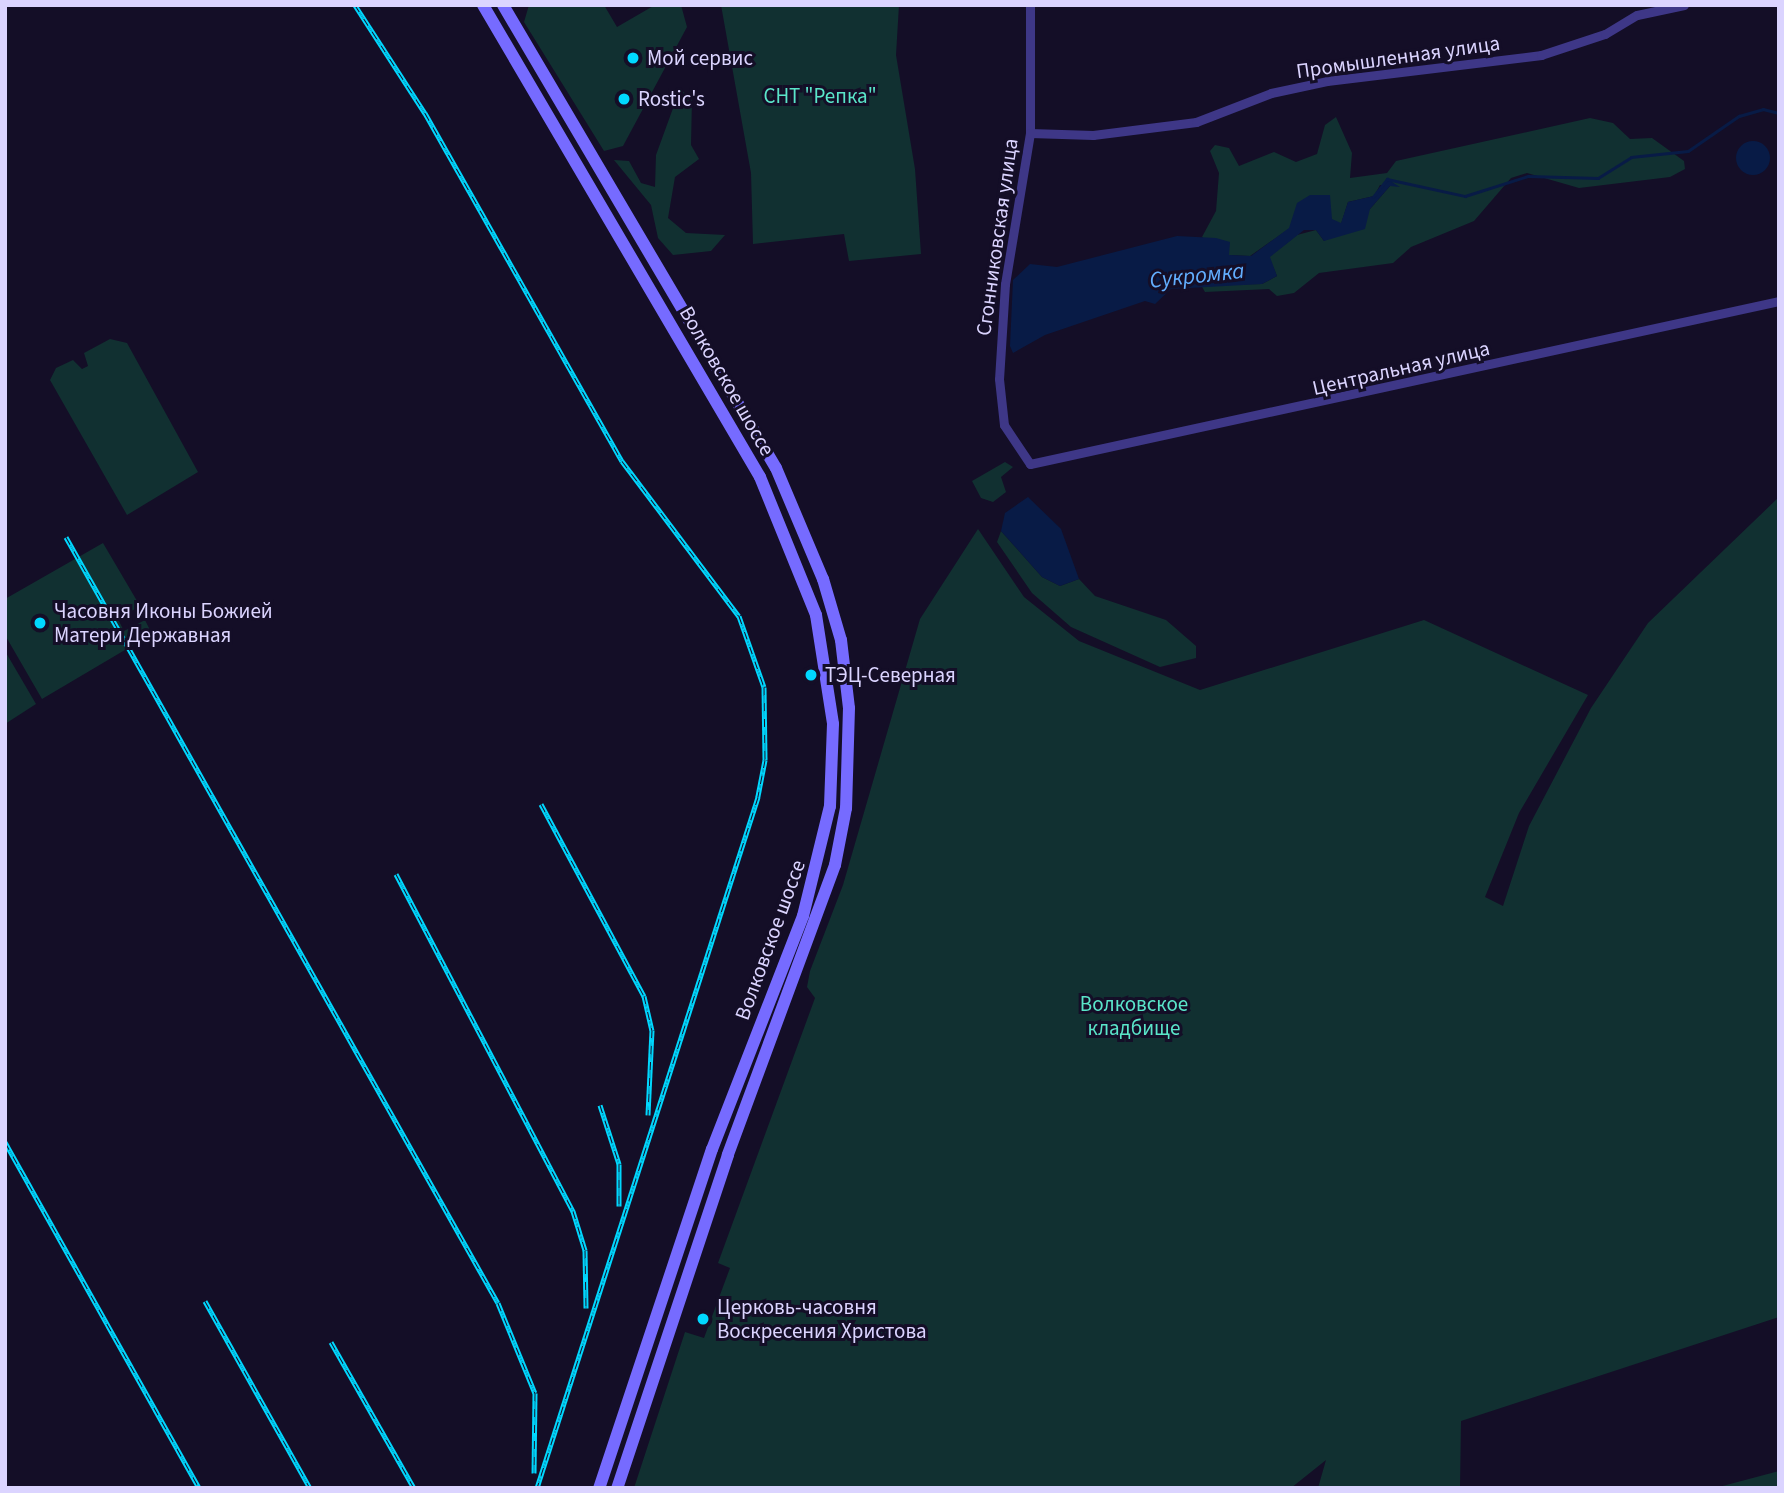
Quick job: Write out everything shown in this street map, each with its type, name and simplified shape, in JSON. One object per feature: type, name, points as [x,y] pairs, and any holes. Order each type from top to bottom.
[{"type":"main road","name":"Волковское шоссе","points":[[483,5],[760,477],[816,615],[833,724],[830,806],[803,916],[712,1149],[599,1488]]},
{"type":"main road","name":"Волковское шоссе","points":[[503,5],[776,468],[823,579],[849,695],[846,808],[835,865],[728,1155],[618,1488]]},
{"type":"street","name":"Сгонниковская улица","points":[[1030,5],[1030,134],[1005,284],[999,379],[1004,425],[1030,464]]},
{"type":"street","name":"Промышленная улица","points":[[1030,134],[1093,135],[1196,122],[1271,93],[1327,81],[1541,55],[1605,34],[1637,15],[1684,5]]},
{"type":"street","name":"Центральная улица","points":[[1030,464],[1779,301]]},
{"type":"green space","points":[[529,5],[604,5],[617,27],[655,5],[681,5],[687,27],[623,146],[604,151],[524,22]]},
{"type":"green space","name":"СНТ \"Репка\"","points":[[721,5],[899,5],[896,55],[915,169],[921,254],[849,261],[844,234],[753,244],[751,173]]},
{"type":"green space","points":[[680,89],[692,99],[691,145],[699,159],[675,177],[668,218],[686,233],[725,235],[711,251],[673,255],[658,238],[651,205],[614,160],[629,161],[641,183],[655,187],[656,155]]},
{"type":"green space","points":[[1336,117],[1352,153],[1350,178],[1387,173],[1396,161],[1590,118],[1613,123],[1630,139],[1652,138],[1684,161],[1685,169],[1670,177],[1579,188],[1527,173],[1511,178],[1474,221],[1411,247],[1393,263],[1319,273],[1294,293],[1277,296],[1269,289],[1205,292],[1201,285],[1262,284],[1277,276],[1269,257],[1297,235],[1316,230],[1324,241],[1370,209],[1390,186],[1398,186],[1380,185],[1374,196],[1348,202],[1341,224],[1298,203],[1290,228],[1250,256],[1228,255],[1202,237],[1216,211],[1219,173],[1210,151],[1215,145],[1229,148],[1239,166],[1274,152],[1296,162],[1317,154],[1325,125]]},
{"type":"green space","points":[[110,339],[127,343],[198,472],[127,515],[50,380],[56,368],[73,360],[82,369],[88,366],[84,353]]},
{"type":"green space","points":[[1005,462],[1013,467],[1001,477],[1006,492],[993,502],[981,498],[972,481]]},
{"type":"green space","name":"Волковское кладбище","points":[[1779,497],[1779,1317],[1461,1421],[1460,1488],[1318,1488],[1326,1460],[1291,1488],[634,1488],[685,1332],[704,1338],[730,1268],[718,1263],[815,998],[807,987],[810,971],[843,885],[920,619],[978,529],[1024,597],[1079,641],[1200,690],[1424,620],[1588,695],[1519,813],[1485,897],[1503,906],[1529,826],[1591,708],[1648,623]]},
{"type":"green space","points":[[1001,531],[1042,577],[1060,586],[1079,579],[1095,596],[1166,620],[1196,646],[1196,658],[1160,667],[1071,627],[1032,593],[997,542]]},
{"type":"green space","points":[[103,543],[140,606],[118,619],[124,631],[145,620],[152,634],[42,699],[5,635],[5,599]]},
{"type":"green space","points":[[5,651],[36,704],[5,724]]},
{"type":"green space","points":[[1779,1471],[1779,1488],[1715,1488]]},
{"type":"water","points":[[1753,141],[1765,146],[1770,158],[1765,170],[1753,175],[1741,170],[1736,158],[1741,146]]},
{"type":"water","points":[[1387,179],[1400,187],[1390,186],[1370,209],[1365,229],[1324,241],[1316,230],[1304,230],[1270,257],[1277,276],[1262,284],[1171,289],[1155,304],[1145,301],[1045,335],[1013,353],[1010,346],[1013,280],[1030,264],[1057,267],[1177,236],[1216,238],[1230,242],[1229,255],[1251,256],[1289,228],[1297,203],[1310,195],[1330,195],[1332,219],[1341,223],[1348,202],[1374,196]]},
{"type":"water","points":[[1028,497],[1061,529],[1079,579],[1060,586],[1042,577],[1001,531],[1005,513]]},
{"type":"waterway","name":"Сукромка","points":[[1373,197],[1387,179],[1465,196],[1528,176],[1598,178],[1631,157],[1688,151],[1739,116],[1763,109],[1779,113]]},
{"type":"railway","points":[[355,5],[425,113],[622,461],[739,616],[764,687],[765,760],[758,797],[537,1488]]},
{"type":"railway","points":[[66,537],[498,1303],[535,1393],[534,1473]]},
{"type":"railway","points":[[541,804],[644,996],[652,1030],[648,1115]]},
{"type":"railway","points":[[396,874],[573,1211],[585,1250],[586,1308]]},
{"type":"railway","points":[[600,1105],[619,1164],[619,1206]]},
{"type":"railway","points":[[5,1142],[199,1488]]},
{"type":"railway","points":[[205,1301],[310,1488]]},
{"type":"railway","points":[[331,1342],[414,1488]]},
{"type":"place","name":"Мой сервис","points":[[633,58]]},
{"type":"place","name":"Rostic's","points":[[624,99]]},
{"type":"place","name":"Часовня Иконы Божией Матери Державная","points":[[40,623]]},
{"type":"place","name":"ТЭЦ-Северная","points":[[811,675]]},
{"type":"place","name":"Церковь-часовня Воскресения Христова","points":[[703,1319]]}]
